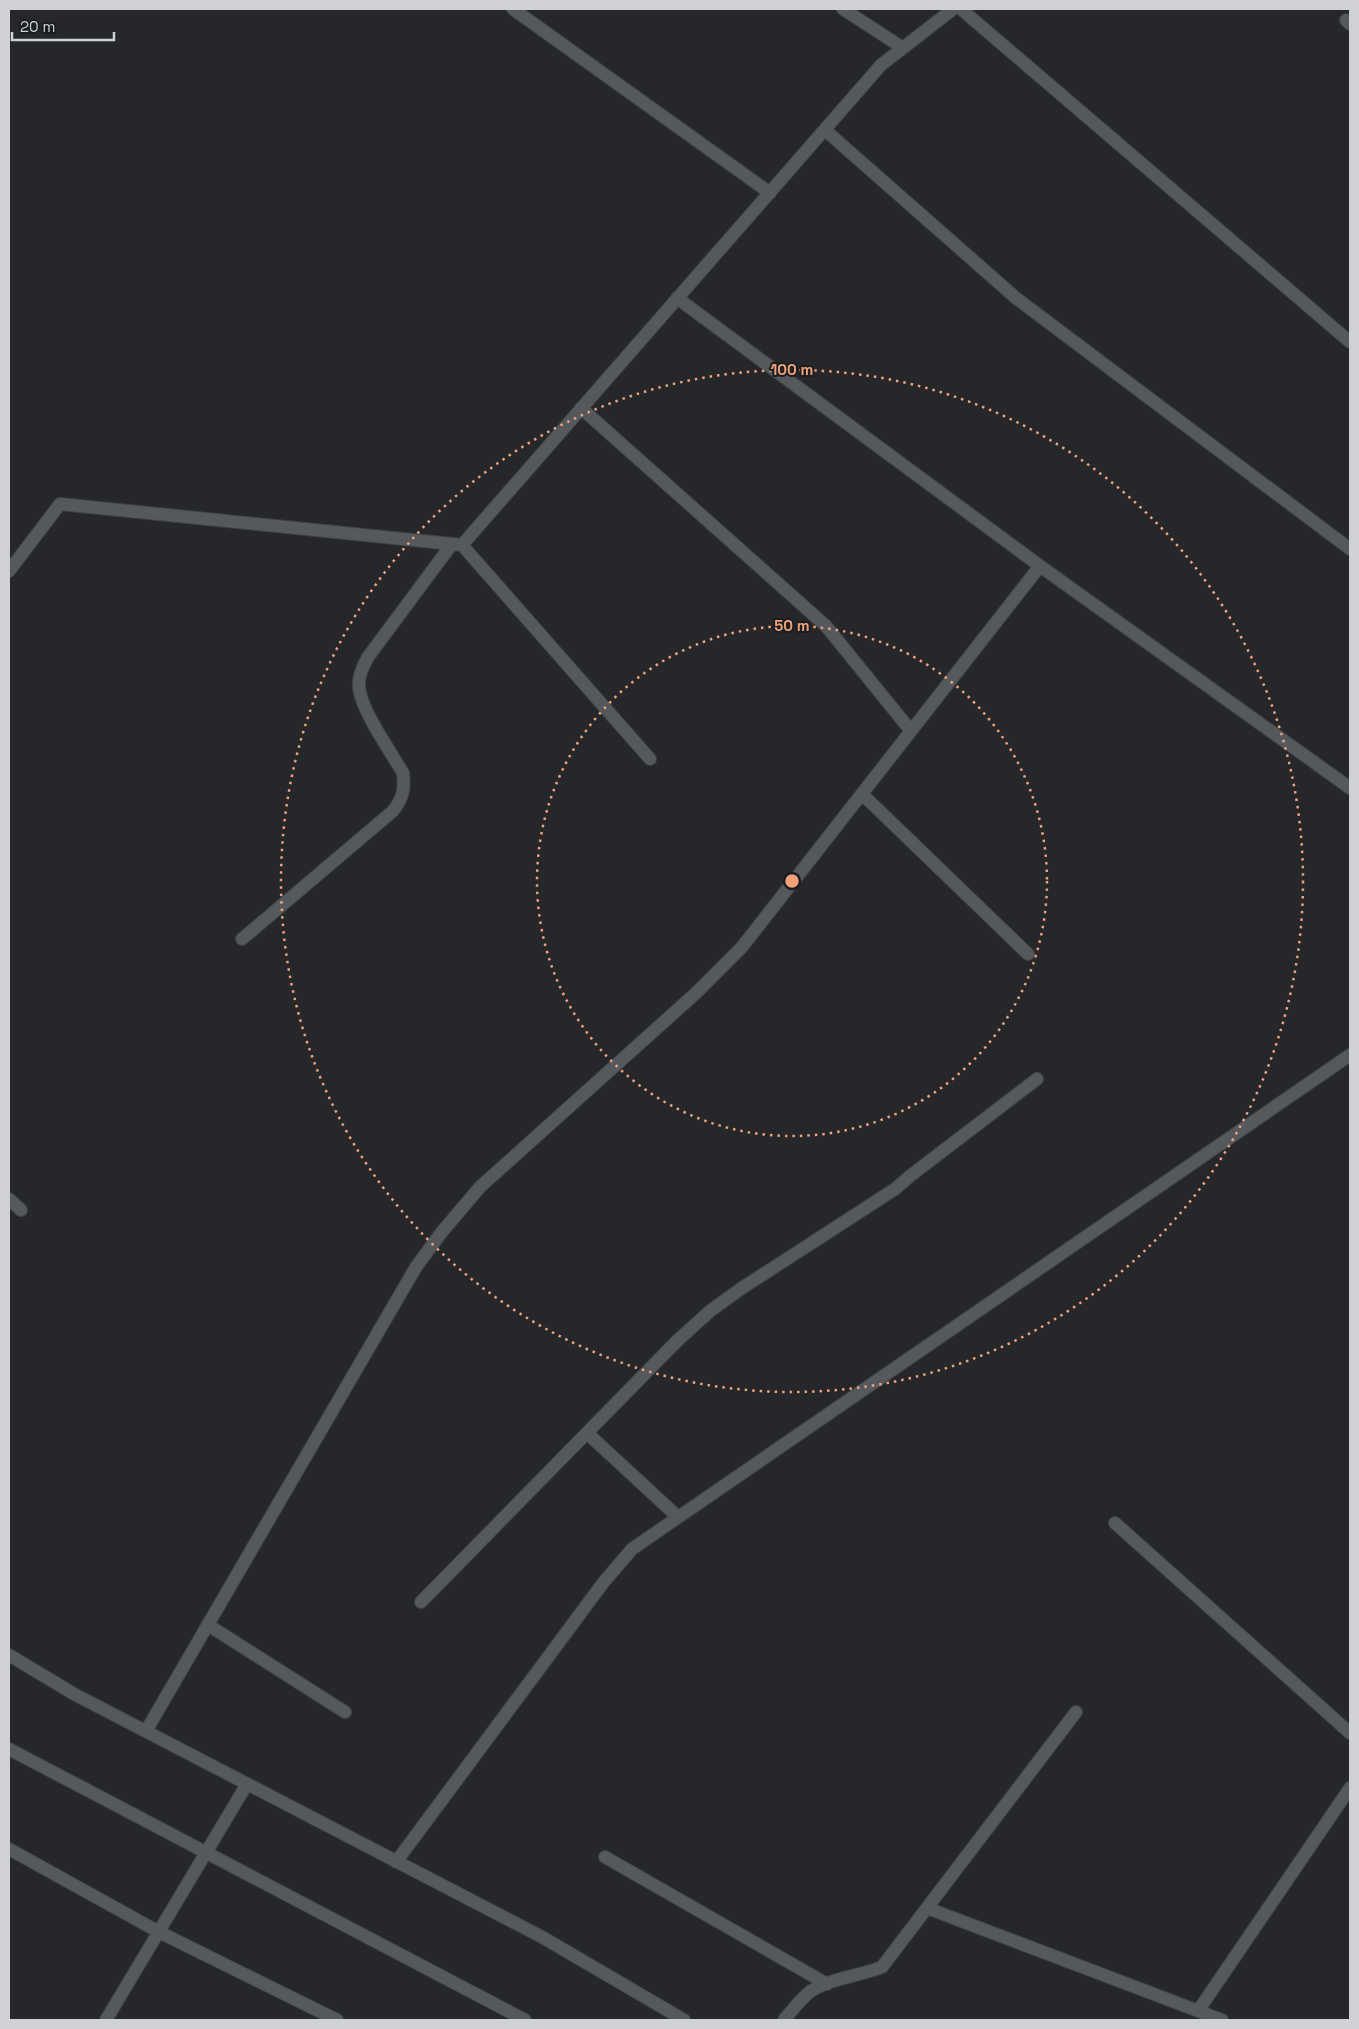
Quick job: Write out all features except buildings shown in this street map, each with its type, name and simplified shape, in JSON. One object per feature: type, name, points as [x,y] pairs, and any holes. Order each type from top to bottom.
[{"type":"street","points":[[513,9],[770,192]]},
{"type":"street","points":[[843,9],[904,48]]},
{"type":"street","points":[[242,939],[393,811],[402,799],[405,786],[403,773],[360,699],[358,684],[368,657],[457,544],[581,408],[881,65],[953,9]]},
{"type":"street","points":[[961,9],[1350,342]]},
{"type":"street","points":[[825,130],[1016,298],[1350,549]]},
{"type":"street","points":[[677,298],[1040,566],[1350,788]]},
{"type":"street","points":[[581,408],[826,626],[911,731]]},
{"type":"street","points":[[9,571],[60,504],[457,544],[650,759]]},
{"type":"street","points":[[146,1731],[416,1267],[441,1233],[480,1187],[696,993],[742,947],[1040,566]]},
{"type":"street","points":[[862,794],[1028,954]]},
{"type":"street","points":[[396,1862],[603,1583],[632,1549],[1350,1054]]},
{"type":"street","points":[[421,1602],[677,1341],[710,1311],[895,1189],[1037,1079]]},
{"type":"street","points":[[9,1199],[21,1210]]},
{"type":"street","points":[[587,1433],[678,1517]]},
{"type":"street","points":[[1115,1523],[1350,1733]]},
{"type":"street","points":[[208,1625],[345,1712]]},
{"type":"street","points":[[9,1655],[74,1694],[542,1937],[684,2020]]},
{"type":"street","points":[[784,2020],[810,1992],[827,1984],[865,1974],[882,1967],[1076,1712]]},
{"type":"street","points":[[9,1749],[525,2020]]},
{"type":"street","points":[[106,2020],[247,1784]]},
{"type":"street","points":[[1198,2011],[1350,1788]]},
{"type":"street","points":[[9,1849],[159,1932],[338,2020]]},
{"type":"street","points":[[605,1857],[827,1984]]},
{"type":"street","points":[[928,1908],[1222,2020]]}]
